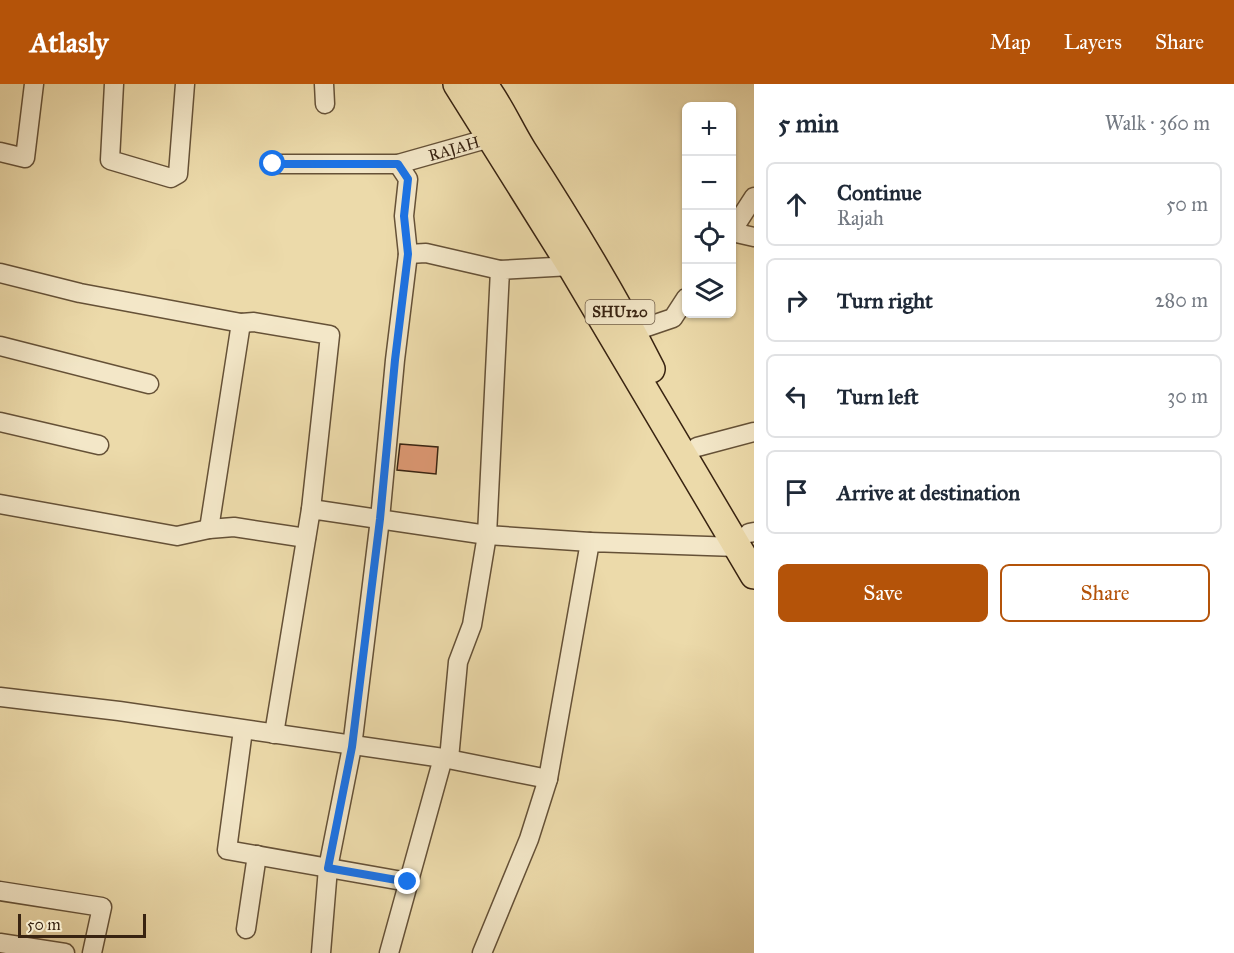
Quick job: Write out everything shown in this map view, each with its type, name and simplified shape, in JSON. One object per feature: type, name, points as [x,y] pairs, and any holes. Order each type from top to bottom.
[{"type":"main road","points":[[457,84],[571,266],[748,539],[754,575]]},
{"type":"main road","name":"SHU120","points":[[483,84],[492,95],[513,135],[586,252],[748,539]]},
{"type":"street","points":[[0,152],[25,158],[34,84]]},
{"type":"street","points":[[114,84],[110,160],[171,178],[177,174],[185,84]]},
{"type":"street","points":[[324,84],[325,104]]},
{"type":"street","name":"RAJAH","points":[[273,164],[398,164],[490,138]]},
{"type":"street","points":[[321,953],[328,868],[352,747],[380,519],[408,254],[404,216],[408,179],[398,164]]},
{"type":"street","points":[[736,226],[754,197]]},
{"type":"street","points":[[736,233],[754,237]]},
{"type":"street","points":[[408,254],[426,253],[500,270],[571,266]]},
{"type":"street","points":[[389,953],[446,759],[458,662],[472,625],[488,535],[500,270]]},
{"type":"street","points":[[0,273],[80,293],[241,323],[254,322],[330,335],[311,509],[274,734]]},
{"type":"street","points":[[632,332],[673,318],[682,305]]},
{"type":"street","points":[[209,529],[241,323]]},
{"type":"street","points":[[0,346],[149,384]]},
{"type":"street","points":[[0,422],[99,445]]},
{"type":"street","points":[[696,447],[754,432]]},
{"type":"street","points":[[0,504],[177,536],[234,526],[306,538]]},
{"type":"street","points":[[311,509],[488,535],[590,543],[748,539]]},
{"type":"street","points":[[482,953],[529,839],[548,779],[590,543]]},
{"type":"street","points":[[0,697],[446,759],[548,779]]},
{"type":"street","points":[[243,730],[227,850],[408,882]]},
{"type":"street","points":[[246,929],[257,855]]},
{"type":"street","points":[[0,891],[102,907],[92,953]]},
{"type":"street","points":[[1,946],[65,953]]},
{"type":"building","points":[[400,444],[438,447],[436,474],[397,470]]},
{"type":"route","points":[[273,164],[398,164],[408,179],[404,216],[408,254],[380,519],[352,747],[328,868],[408,882]]}]
